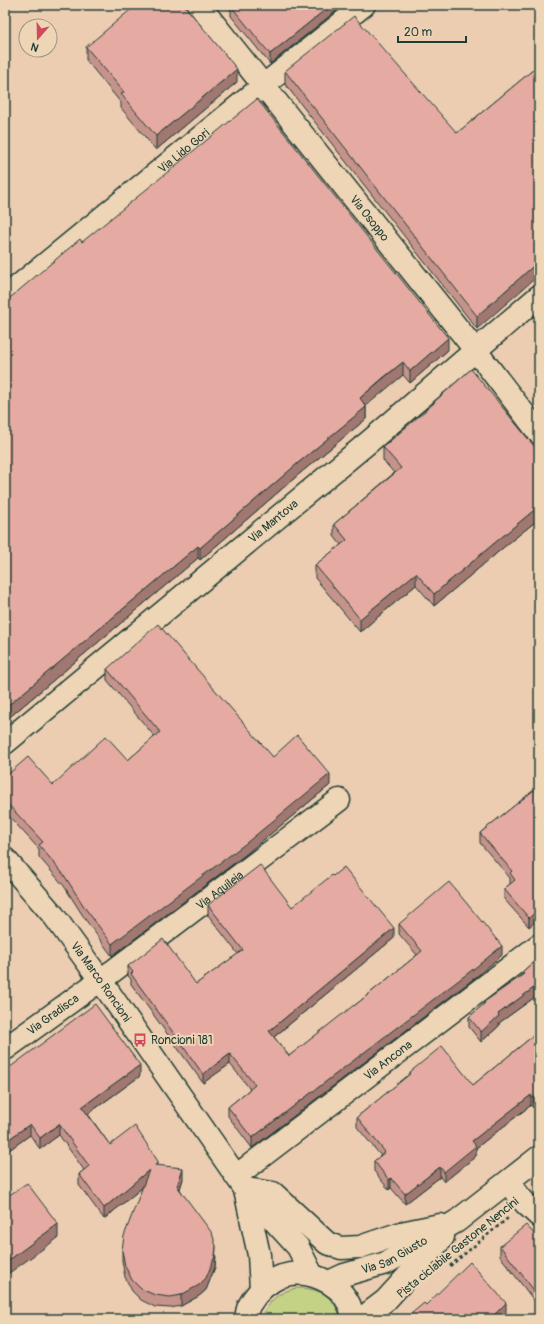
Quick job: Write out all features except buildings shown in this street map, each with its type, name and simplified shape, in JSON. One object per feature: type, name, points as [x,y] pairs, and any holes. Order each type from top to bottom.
[{"type":"street","name":"Via Osoppo","points":[[199,5],[476,351],[539,433]]},
{"type":"street","name":"Via Lido Gori","points":[[5,297],[364,5]]},
{"type":"street","name":"Via Mantova","points":[[5,743],[370,441],[539,296]]},
{"type":"street","name":"Via Aquileia","points":[[101,981],[339,800]]},
{"type":"street","name":"Via Marco Roncioni","points":[[5,859],[54,916],[101,981],[241,1183],[298,1247],[320,1279],[340,1292],[349,1304],[353,1319]]},
{"type":"street","name":"Via Ancona","points":[[241,1183],[539,945]]},
{"type":"street","name":"Via Gradisca","points":[[5,1049],[101,981]]},
{"type":"street","name":"Via San Giusto","points":[[320,1279],[344,1275],[386,1263],[457,1221],[539,1157]]},
{"type":"street","points":[[508,1182],[532,1210]]},
{"type":"street","name":"Via Marco Roncioni","points":[[241,1183],[259,1255],[261,1289]]},
{"type":"street","points":[[241,1183],[273,1193],[327,1243],[341,1248],[360,1247],[401,1233],[457,1221]]},
{"type":"street","name":"Via San Giusto","points":[[361,1319],[386,1300],[457,1221]]},
{"type":"street","points":[[246,1319],[249,1305],[261,1289],[282,1276],[295,1274],[320,1279]]},
{"type":"path","name":"Pista ciclabile Gastone Nencini","points":[[447,1268],[532,1210]]},
{"type":"green space","points":[[296,1288],[305,1288],[325,1295],[334,1304],[341,1319],[262,1319],[274,1298],[284,1292]]},
{"type":"place","name":"Roncioni 181","points":[[140,1040]]}]
